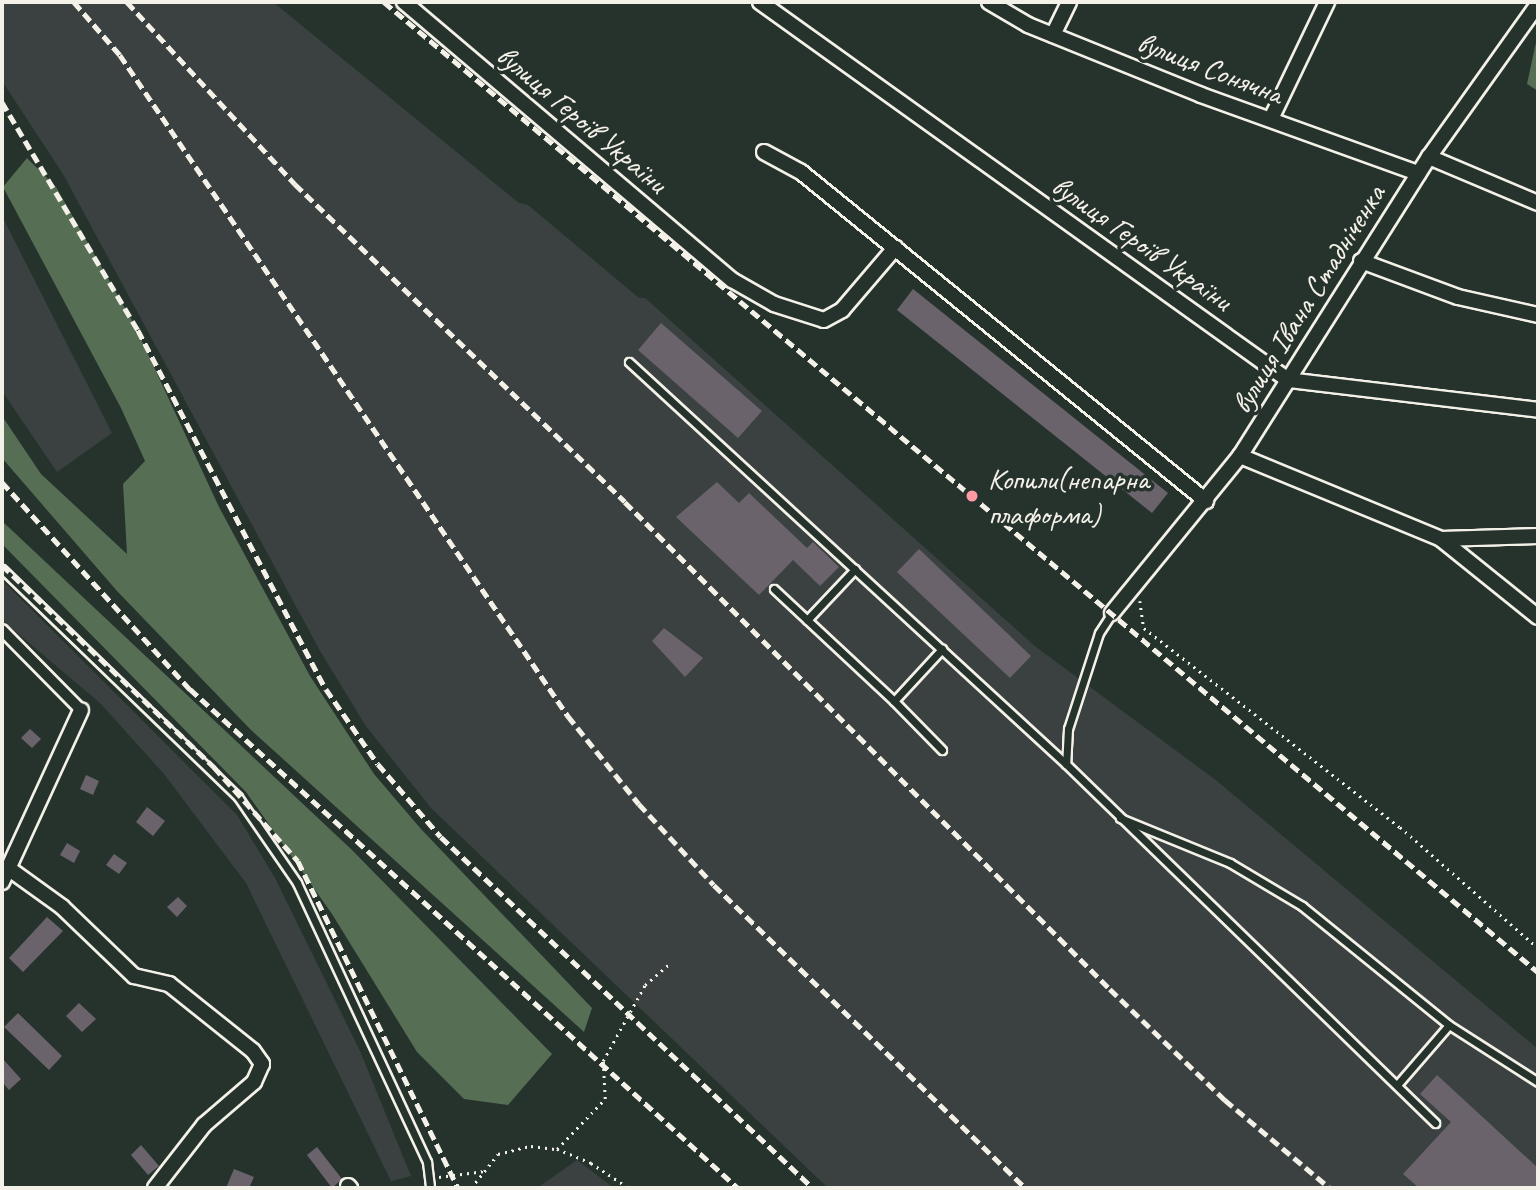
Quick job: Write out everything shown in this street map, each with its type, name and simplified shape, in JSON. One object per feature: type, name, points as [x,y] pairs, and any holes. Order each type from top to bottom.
[{"type":"street","name":"вулиця Героїв України","points":[[404,2],[732,280],[774,304],[824,320],[842,310],[895,248]]},
{"type":"street","name":"вулиця Героїв України","points":[[760,2],[1288,380],[1538,410]]},
{"type":"street","name":"вулиця Сонячна","points":[[989,2],[1053,35],[1419,173]]},
{"type":"street","points":[[1053,35],[1069,2]]},
{"type":"street","points":[[1271,119],[1327,2]]},
{"type":"street","name":"вулиця Івана Стадніченка","points":[[1112,613],[1137,586],[1240,456],[1429,157],[1538,4]]},
{"type":"street","points":[[764,152],[801,172],[1206,501]]},
{"type":"street","points":[[1429,157],[1538,203]]},
{"type":"street","points":[[1361,261],[1458,297],[1538,315]]},
{"type":"street","points":[[1240,456],[1440,539],[1538,617]]},
{"type":"street","points":[[1440,539],[1538,536]]},
{"type":"street","points":[[2,630],[81,710],[2,882]]},
{"type":"street","points":[[8,867],[62,907],[134,976],[169,984],[253,1051],[262,1064],[254,1082],[204,1125],[156,1188]]},
{"type":"lane","points":[[629,362],[1066,764],[1116,817],[1435,1123]]},
{"type":"lane","points":[[2,569],[238,797],[297,883],[427,1162],[430,1188]]},
{"type":"lane","points":[[807,620],[855,569]]},
{"type":"lane","points":[[774,589],[894,701],[942,750]]},
{"type":"lane","points":[[1066,764],[1068,729],[1099,633],[1112,613]]},
{"type":"lane","points":[[894,701],[942,649]]},
{"type":"lane","points":[[1116,817],[1230,863],[1302,906],[1449,1025],[1538,1082]]},
{"type":"lane","points":[[1397,1085],[1449,1025]]},
{"type":"path","points":[[1137,586],[1144,628],[1400,827],[1538,948]]},
{"type":"path","points":[[557,1149],[605,1099],[603,1061],[645,985],[670,963]]},
{"type":"path","points":[[471,1188],[498,1154],[531,1146],[557,1149],[591,1163],[629,1188]]},
{"type":"path","points":[[429,1177],[485,1171]]},
{"type":"shaded area","points":[[2,2],[273,2],[519,203],[528,205],[639,298],[645,298],[1036,647],[1217,781],[1538,1049],[1538,1188],[828,1188],[431,808],[365,725],[319,649],[63,174],[2,81]]},
{"type":"shaded area","points":[[2,216],[112,433],[57,472],[2,391]]},
{"type":"shaded area","points":[[2,580],[237,815],[275,878],[360,1051],[411,1176],[391,1181],[246,883],[164,774],[100,703],[2,620]]},
{"type":"shaded area","points":[[577,1160],[614,1188],[537,1188]]},
{"type":"green space","points":[[1538,33],[1538,91],[1527,84]]},
{"type":"green space","points":[[27,158],[56,187],[134,324],[219,507],[310,676],[374,774],[421,829],[592,1008],[584,1032],[250,729],[117,591],[2,458],[2,416],[41,474],[127,554],[123,484],[145,461],[121,408],[3,187]]},
{"type":"green space","points":[[2,521],[352,850],[552,1054],[508,1105],[464,1099],[417,1052],[332,914],[246,792],[2,544]]},
{"type":"building","points":[[913,289],[1168,493],[1152,513],[897,310]]},
{"type":"building","points":[[661,323],[762,411],[738,438],[638,350]]},
{"type":"building","points":[[717,482],[739,503],[749,493],[807,548],[813,542],[839,567],[820,586],[793,560],[759,595],[676,517]]},
{"type":"building","points":[[919,549],[1031,656],[1010,678],[897,572]]},
{"type":"building","points":[[664,628],[703,658],[685,677],[652,641]]},
{"type":"building","points":[[30,729],[41,739],[32,748],[21,738]]},
{"type":"building","points":[[86,775],[99,781],[93,795],[80,789]]},
{"type":"building","points":[[147,807],[165,821],[153,836],[136,822]]},
{"type":"building","points":[[67,843],[80,851],[74,863],[60,855]]},
{"type":"building","points":[[114,854],[127,863],[119,874],[106,865]]},
{"type":"building","points":[[178,897],[187,906],[177,917],[167,907]]},
{"type":"building","points":[[47,917],[63,931],[23,972],[9,958]]},
{"type":"building","points":[[79,1003],[96,1019],[82,1032],[66,1016]]},
{"type":"building","points":[[18,1013],[62,1056],[49,1070],[4,1027]]},
{"type":"building","points":[[2,1058],[21,1079],[9,1090],[2,1082]]},
{"type":"building","points":[[1437,1075],[1538,1168],[1538,1188],[1419,1188],[1403,1174],[1451,1122],[1420,1094]]},
{"type":"building","points":[[141,1145],[159,1166],[148,1175],[131,1155]]},
{"type":"building","points":[[317,1147],[342,1179],[332,1188],[307,1155]]},
{"type":"building","points":[[234,1169],[254,1177],[249,1188],[226,1188]]},
{"type":"railway","points":[[74,2],[120,55],[568,716],[639,804],[714,885],[1026,1188]]},
{"type":"railway","points":[[127,2],[295,184],[625,502],[1110,989],[1225,1100],[1330,1188]]},
{"type":"railway","points":[[384,2],[1538,972]]},
{"type":"railway","points":[[2,102],[138,330],[326,689],[378,764],[441,837],[813,1188]]},
{"type":"railway","points":[[2,482],[190,689],[738,1188]]},
{"type":"railway","points":[[2,565],[214,767],[298,861],[458,1188]]},
{"type":"place","name":"Копили(непарна плаформа)","points":[[972,496]]}]
